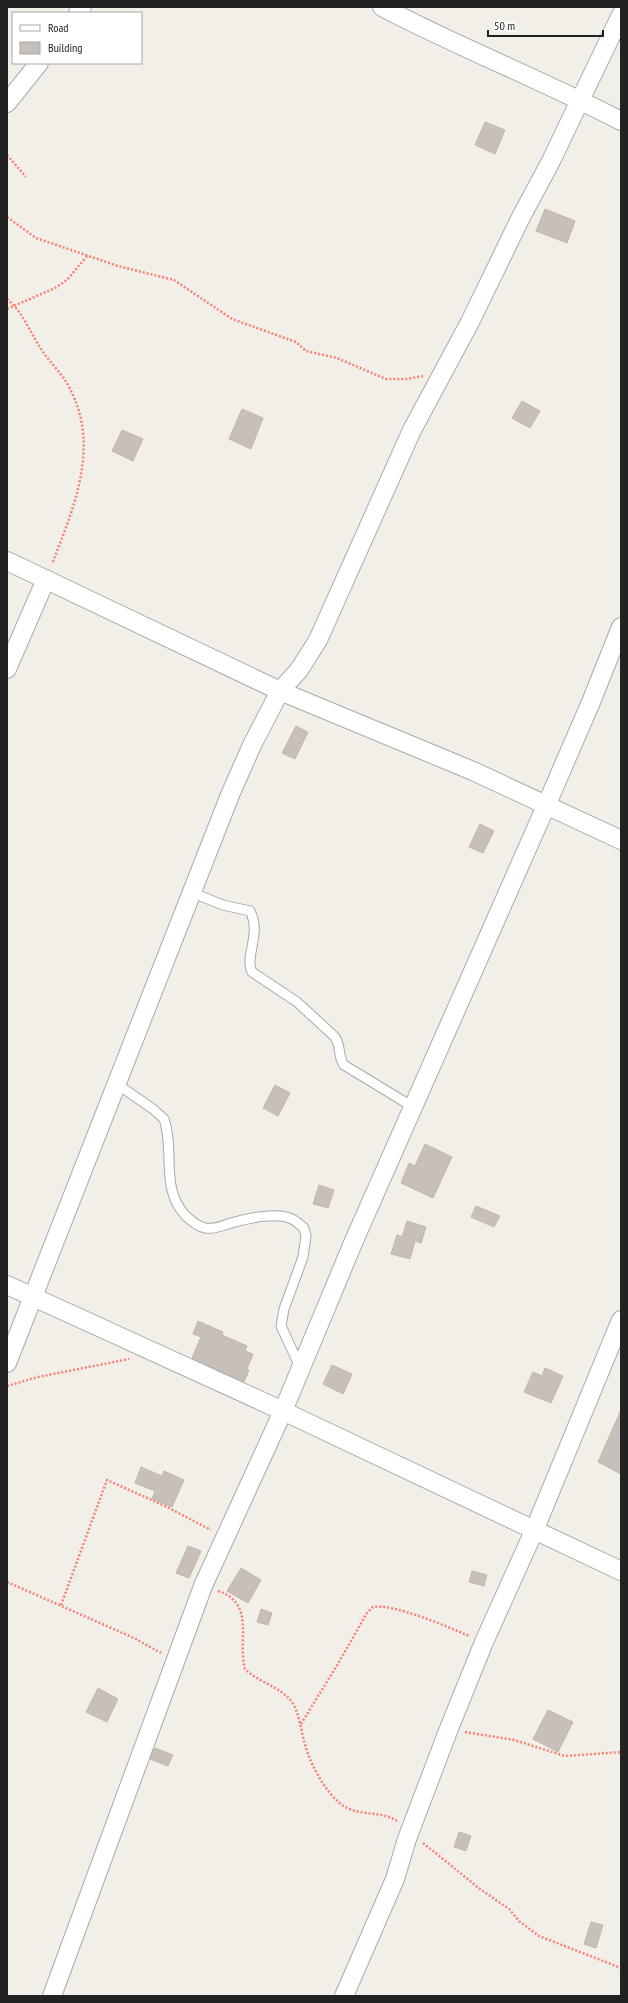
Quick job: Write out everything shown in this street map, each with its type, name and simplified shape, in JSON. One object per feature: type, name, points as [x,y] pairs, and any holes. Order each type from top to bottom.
[{"type":"street","points":[[382,7],[417,26],[580,99],[621,121]]},
{"type":"street","points":[[7,1364],[252,745],[280,691],[299,670],[318,640],[412,430],[444,373],[550,163],[621,15]]},
{"type":"street","points":[[7,103],[38,64]]},
{"type":"street","points":[[7,561],[280,691],[473,771],[621,840]]},
{"type":"street","points":[[7,669],[46,579]]},
{"type":"street","points":[[52,1996],[203,1586],[283,1411],[353,1243],[546,806],[621,627]]},
{"type":"street","points":[[7,1285],[35,1296],[157,1352],[621,1571]]},
{"type":"street","points":[[344,1996],[396,1879],[408,1839],[448,1731],[484,1642],[534,1531],[621,1320]]},
{"type":"lane","points":[[193,893],[223,905],[250,912],[256,928],[250,960],[252,972],[297,1002],[334,1036],[339,1042],[341,1060],[344,1065],[413,1107]]},
{"type":"lane","points":[[117,1084],[153,1109],[164,1119],[170,1183],[175,1200],[182,1212],[191,1221],[199,1226],[211,1228],[257,1217],[291,1218],[304,1228],[306,1236],[303,1256],[284,1309],[281,1326],[301,1369]]},
{"type":"path","points":[[7,155],[26,177]]},
{"type":"path","points":[[7,217],[36,238],[87,256],[172,280],[232,319],[296,342],[306,351],[337,358],[386,379],[444,373]]},
{"type":"path","points":[[7,309],[55,288],[67,280],[87,256]]},
{"type":"path","points":[[7,299],[15,305],[41,349],[71,390],[83,431],[80,487],[72,514],[46,579]]},
{"type":"path","points":[[7,1386],[72,1370],[112,1364],[157,1352]]},
{"type":"path","points":[[61,1605],[107,1480],[199,1523],[224,1538]]},
{"type":"path","points":[[7,1582],[134,1638],[176,1662]]},
{"type":"path","points":[[203,1586],[226,1594],[234,1600],[243,1619],[242,1651],[245,1669],[291,1701],[296,1709],[309,1755],[335,1798],[354,1812],[378,1814],[399,1822],[408,1839],[426,1845],[480,1889],[509,1909],[519,1921],[539,1936],[621,1968]]},
{"type":"path","points":[[301,1725],[340,1662],[367,1614],[373,1607],[387,1608],[423,1617],[484,1642]]},
{"type":"path","points":[[448,1731],[514,1740],[565,1756],[621,1752]]},
{"type":"building","points":[[485,122],[505,130],[495,154],[475,145]]},
{"type":"building","points":[[545,209],[575,221],[567,243],[536,231]]},
{"type":"building","points":[[522,401],[540,411],[530,428],[512,418]]},
{"type":"building","points":[[242,409],[263,418],[251,449],[229,439]]},
{"type":"building","points":[[122,430],[143,439],[133,461],[112,451]]},
{"type":"building","points":[[296,726],[308,732],[295,759],[282,753]]},
{"type":"building","points":[[480,824],[494,831],[483,853],[469,847]]},
{"type":"building","points":[[275,1085],[290,1093],[278,1116],[263,1108]]},
{"type":"building","points":[[425,1144],[452,1157],[433,1198],[401,1183],[409,1163],[415,1166]]},
{"type":"building","points":[[319,1185],[334,1190],[328,1208],[313,1204]]},
{"type":"building","points":[[476,1206],[500,1216],[494,1227],[471,1217]]},
{"type":"building","points":[[407,1221],[426,1227],[421,1243],[415,1241],[410,1259],[391,1254],[397,1235],[402,1237]]},
{"type":"building","points":[[198,1321],[223,1332],[222,1335],[247,1346],[245,1351],[253,1354],[244,1382],[192,1358],[201,1337],[193,1334]]},
{"type":"building","points":[[332,1365],[352,1374],[343,1394],[323,1384]]},
{"type":"building","points":[[545,1368],[563,1376],[551,1403],[524,1392],[533,1372],[542,1376]]},
{"type":"building","points":[[621,1410],[621,1474],[598,1462]]},
{"type":"building","points":[[141,1467],[162,1476],[164,1471],[184,1480],[172,1507],[152,1499],[155,1491],[135,1483]]},
{"type":"building","points":[[188,1546],[201,1551],[189,1578],[176,1573]]},
{"type":"building","points":[[241,1568],[261,1580],[248,1603],[227,1591]]},
{"type":"building","points":[[472,1571],[487,1575],[484,1586],[469,1582]]},
{"type":"building","points":[[261,1609],[272,1613],[268,1625],[257,1622]]},
{"type":"building","points":[[98,1688],[118,1699],[107,1722],[86,1712]]},
{"type":"building","points":[[548,1710],[573,1722],[558,1752],[533,1739]]},
{"type":"building","points":[[155,1748],[173,1755],[168,1766],[150,1759]]},
{"type":"building","points":[[459,1832],[471,1836],[466,1851],[454,1847]]},
{"type":"building","points":[[591,1922],[603,1925],[596,1948],[584,1944]]}]
